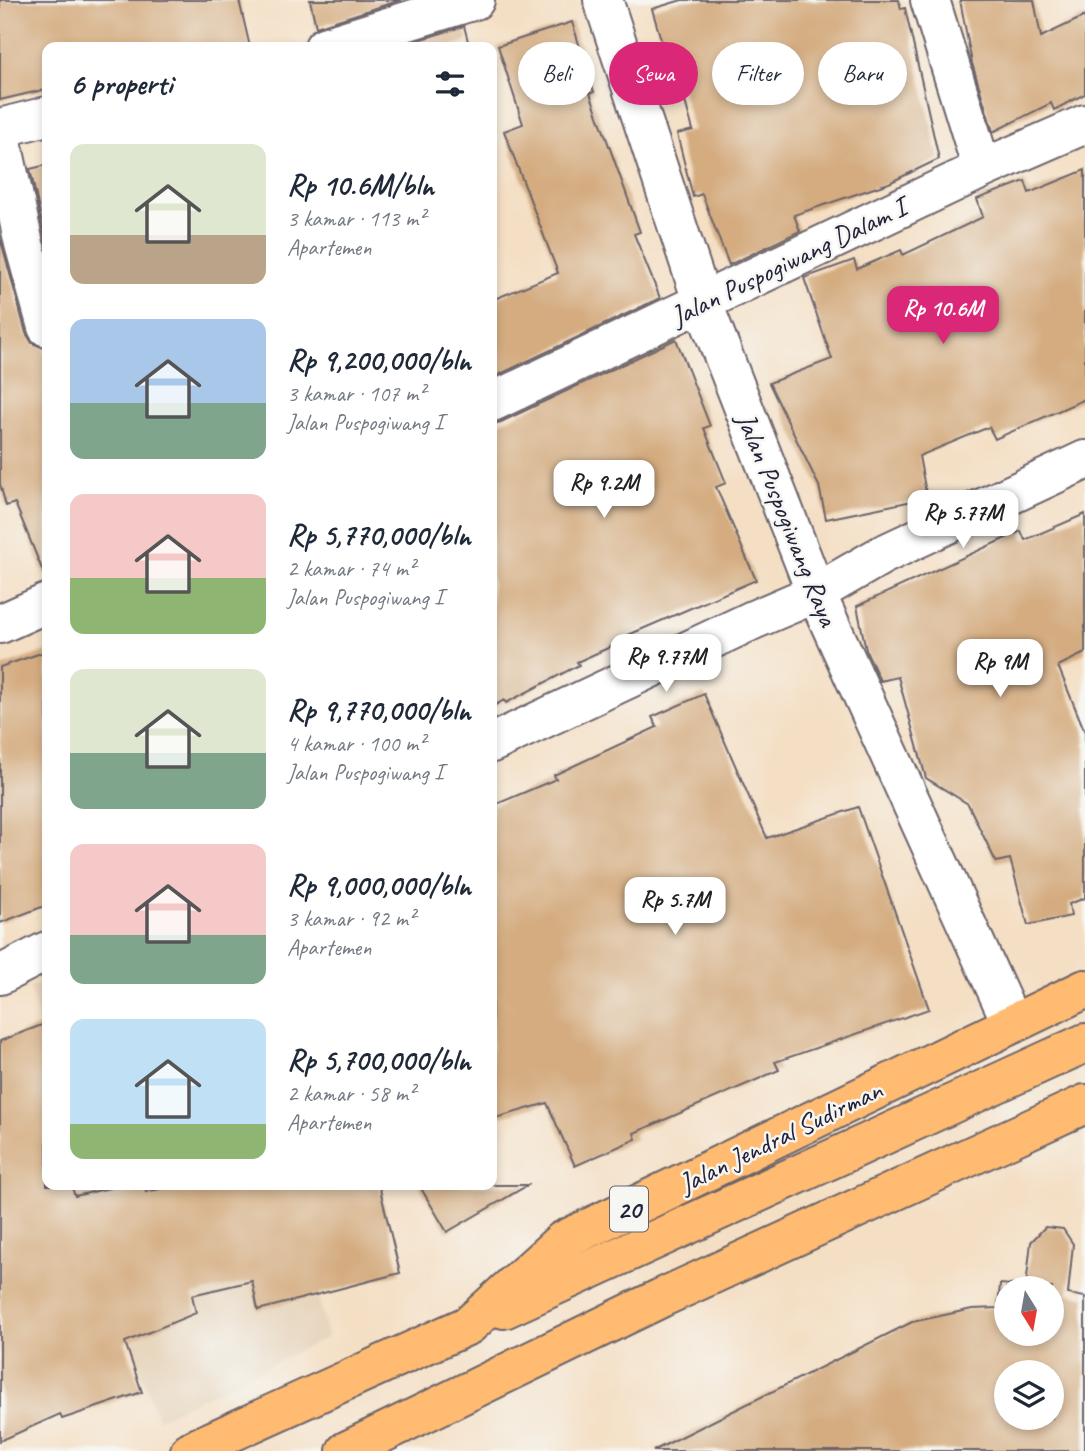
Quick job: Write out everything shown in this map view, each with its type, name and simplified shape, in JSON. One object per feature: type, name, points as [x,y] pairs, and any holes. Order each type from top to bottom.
[{"type":"highway","name":"Jalan Jendral Sudirman","points":[[190,1451],[469,1325],[562,1241],[1085,989]]},
{"type":"highway","name":"20","points":[[469,1325],[1085,1043]]},
{"type":"highway","points":[[346,1451],[661,1298],[1085,1104]]},
{"type":"street","points":[[340,42],[475,0]]},
{"type":"street","name":"Jalan Puspogiwang Raya","points":[[603,0],[702,302],[816,593],[1013,1024]]},
{"type":"street","points":[[930,0],[982,169]]},
{"type":"street","points":[[0,128],[42,117]]},
{"type":"street","name":"Jalan Puspogiwang Dalam I","points":[[497,400],[982,169],[1085,124]]},
{"type":"street","points":[[0,133],[24,244],[42,309]]},
{"type":"street","points":[[497,741],[816,593],[882,555],[1085,460]]},
{"type":"street","points":[[0,624],[42,605]]},
{"type":"street","points":[[1,973],[42,953]]},
{"type":"shaded area","points":[[42,982],[42,1039],[30,987]]},
{"type":"shaded area","points":[[78,1190],[277,1190],[282,1212],[297,1209],[328,1337],[158,1419],[88,1224]]},
{"type":"building","points":[[0,0],[239,0],[249,42],[42,42],[42,90],[0,100]]},
{"type":"building","points":[[310,0],[401,0],[316,27]]},
{"type":"building","points":[[682,0],[899,0],[901,9],[905,8],[939,159],[889,183],[794,215],[800,231],[729,265],[702,194],[693,197],[677,134],[693,130],[686,105],[698,105],[698,42],[662,42],[652,9]]},
{"type":"building","points":[[960,0],[1034,0],[1041,37],[1085,16],[1085,94],[1054,110],[1051,103],[993,132],[972,63]]},
{"type":"building","points":[[572,22],[578,42],[518,42],[518,105],[594,105],[640,232],[634,234],[660,298],[497,376],[497,298],[558,273],[504,131],[523,124],[498,46]]},
{"type":"building","points":[[464,26],[468,41],[465,42],[413,42]]},
{"type":"building","points":[[42,166],[42,223],[30,169]]},
{"type":"building","points":[[1085,170],[1085,399],[995,439],[989,427],[919,456],[927,498],[826,519],[819,486],[769,383],[832,359],[804,278],[854,260],[857,269],[901,250],[903,255],[983,217],[977,199],[1025,181],[1029,193]]},
{"type":"building","points":[[0,237],[26,333],[32,343],[42,347],[42,569],[15,503],[6,506],[0,484]]},
{"type":"building","points":[[676,339],[710,426],[704,428],[726,483],[716,487],[756,580],[626,636],[628,639],[577,662],[579,665],[506,703],[504,700],[497,704],[497,423]]},
{"type":"building","points":[[1085,514],[1085,653],[1058,666],[1085,732],[1085,898],[1069,904],[1071,916],[1028,925],[1010,859],[996,862],[968,804],[926,778],[898,677],[880,681],[866,650],[857,606],[1021,531],[1025,540]]},
{"type":"building","points":[[42,653],[42,907],[0,923],[0,667]]},
{"type":"building","points":[[704,694],[767,838],[858,807],[929,1009],[775,1062],[779,1070],[634,1133],[636,1139],[575,1166],[547,1103],[497,1118],[497,804],[556,779],[554,775],[657,727],[652,717]]},
{"type":"building","points":[[42,1025],[42,1190],[73,1190],[75,1196],[101,1190],[380,1190],[400,1273],[258,1310],[252,1281],[192,1295],[196,1313],[125,1342],[142,1392],[62,1419],[60,1414],[0,1441],[0,1041]]},
{"type":"building","points":[[497,1185],[528,1185],[447,1232],[422,1190],[497,1190]]},
{"type":"building","points":[[1045,1227],[1063,1229],[1073,1244],[1068,1294],[1085,1297],[1085,1451],[653,1451],[912,1322],[972,1309],[994,1308],[994,1346],[1064,1346],[1064,1276],[1027,1276],[1031,1242]]}]
